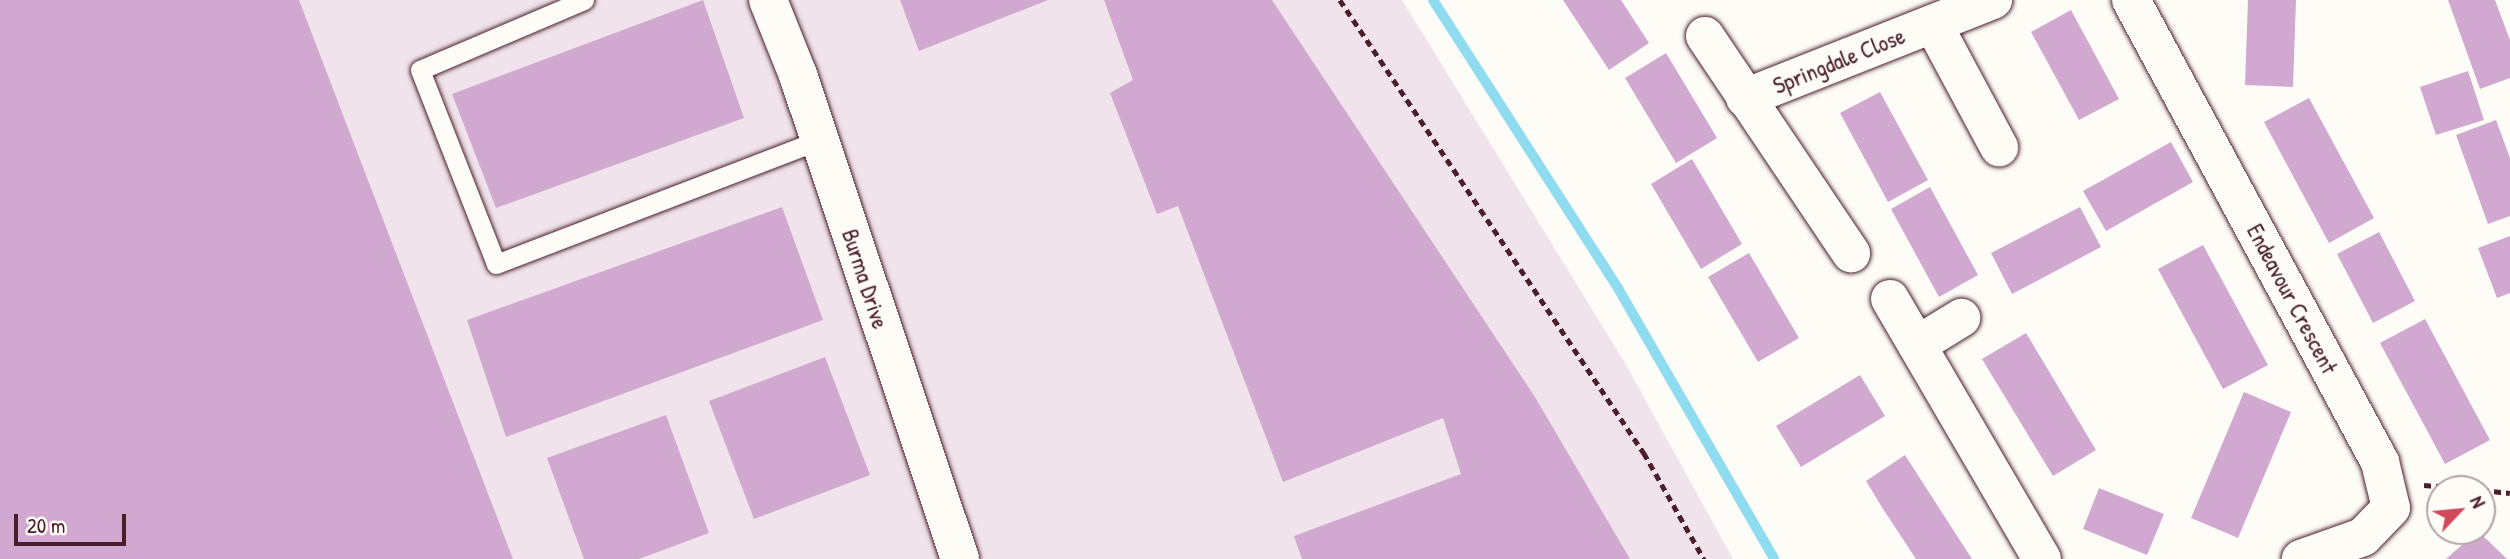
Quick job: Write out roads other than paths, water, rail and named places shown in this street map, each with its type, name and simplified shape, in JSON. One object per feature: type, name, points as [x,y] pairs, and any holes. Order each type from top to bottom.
[{"type":"street","name":"Burma Drive","points":[[768,0],[819,140],[960,559]]},
{"type":"street","name":"Springdale Close","points":[[1745,99],[1993,0]]},
{"type":"street","name":"Endeavour Crescent","points":[[2131,0],[2380,462],[2392,508],[2362,537],[2301,559]]},
{"type":"street","name":"Springdale Close","points":[[1933,24],[1999,147]]},
{"type":"street","name":"Springdale Close","points":[[1706,36],[1745,99],[1851,254]]},
{"type":"street","points":[[1890,299],[2042,559]]},
{"type":"street","points":[[1917,345],[1961,318]]},
{"type":"lane","points":[[584,0],[420,70],[496,264],[819,140]]},
{"type":"waterway","points":[[1433,0],[1619,290],[1774,559]]}]
